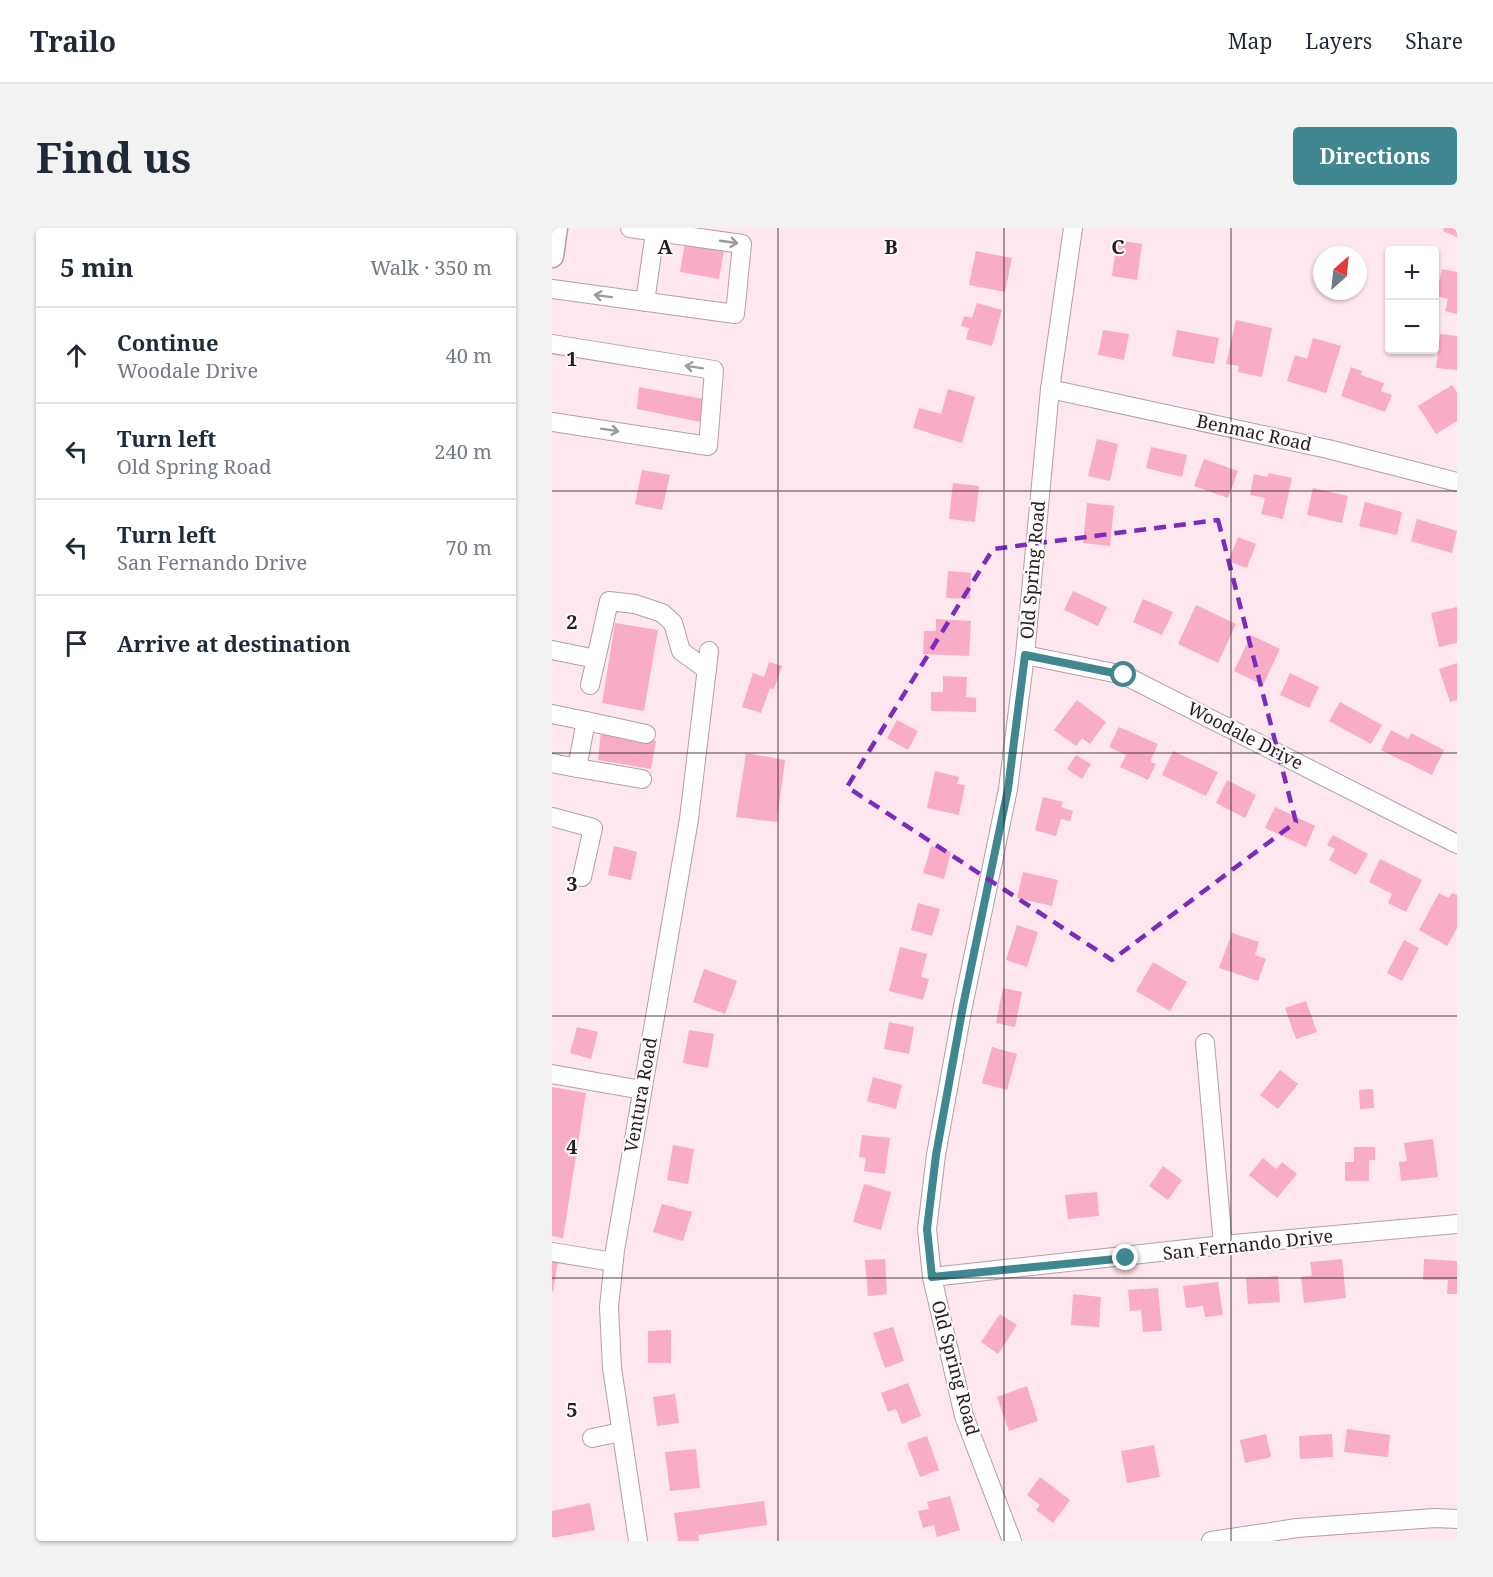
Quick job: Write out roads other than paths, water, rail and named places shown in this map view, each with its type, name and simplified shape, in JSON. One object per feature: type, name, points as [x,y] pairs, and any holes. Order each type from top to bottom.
[{"type":"main road","points":[[552,256],[555,230]]},
{"type":"street","points":[[552,289],[735,314],[742,244],[630,228]]},
{"type":"street","name":"Old Spring Road","points":[[1012,1541],[964,1416],[932,1277],[927,1229],[936,1155],[963,1006],[1008,789],[1025,655],[1050,389],[1072,228]]},
{"type":"street","points":[[645,302],[655,232]]},
{"type":"street","points":[[552,344],[714,370],[708,446],[552,422]]},
{"type":"street","name":"Benmac Road","points":[[1050,389],[1328,449],[1457,482]]},
{"type":"street","points":[[590,685],[609,601],[635,604],[662,614],[673,623],[681,651],[707,670]]},
{"type":"street","points":[[552,650],[596,659]]},
{"type":"street","name":"Ventura Road","points":[[638,1541],[612,1368],[609,1307],[613,1262],[689,819],[709,651]]},
{"type":"street","name":"Woodale Drive","points":[[1025,655],[1124,675],[1457,844]]},
{"type":"street","points":[[552,714],[646,734]]},
{"type":"street","points":[[577,768],[586,721]]},
{"type":"street","points":[[552,763],[642,779]]},
{"type":"street","points":[[552,817],[593,828],[582,877]]},
{"type":"street","points":[[1205,1043],[1223,1245]]},
{"type":"street","points":[[552,1074],[642,1090]]},
{"type":"street","name":"San Fernando Drive","points":[[932,1277],[1223,1245],[1457,1224]]},
{"type":"street","points":[[552,1252],[613,1262]]},
{"type":"street","points":[[592,1438],[621,1432]]},
{"type":"street","points":[[1211,1541],[1297,1528],[1435,1518],[1457,1519]]}]
